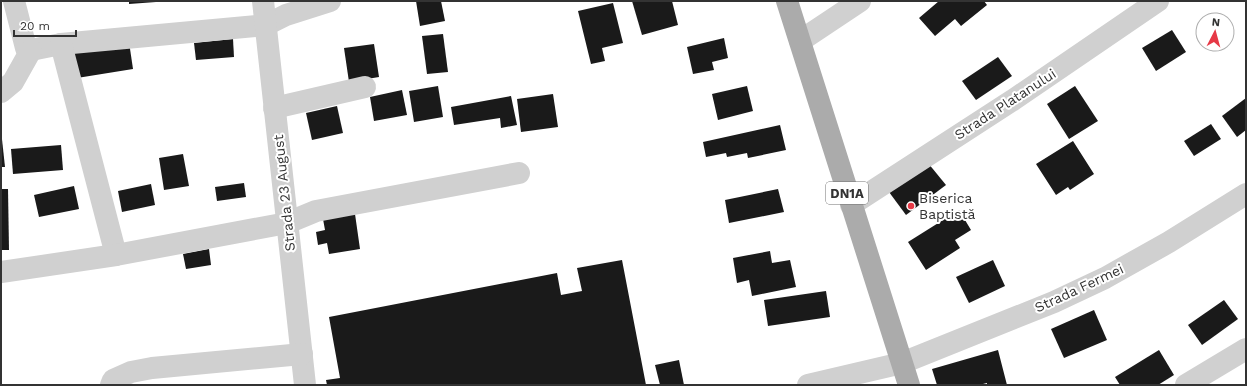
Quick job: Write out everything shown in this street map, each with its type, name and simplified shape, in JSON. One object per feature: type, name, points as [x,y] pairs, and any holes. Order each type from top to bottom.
[{"type":"main road","name":"DN1A","points":[[787,1],[850,205],[908,385]]},
{"type":"street","points":[[14,1],[23,40],[26,48],[32,50],[61,44],[266,25],[286,16],[330,1]]},
{"type":"street","name":"Strada 23 August","points":[[263,1],[305,385]]},
{"type":"street","points":[[800,41],[860,1]]},
{"type":"street","name":"Strada Platanului","points":[[850,205],[1012,100],[1158,1]]},
{"type":"street","points":[[61,44],[116,255]]},
{"type":"street","points":[[1,92],[13,82],[32,50]]},
{"type":"street","points":[[274,108],[365,87]]},
{"type":"street","points":[[1,272],[116,255],[287,223],[316,211],[518,173]]},
{"type":"street","name":"Strada Fermei","points":[[902,363],[1054,302],[1105,278],[1169,242],[1246,194]]},
{"type":"street","points":[[1186,385],[1246,350]]},
{"type":"street","points":[[111,385],[113,380],[132,372],[152,368],[302,354]]},
{"type":"street","points":[[808,385],[902,363]]},
{"type":"street","points":[[874,385],[902,363]]},
{"type":"building","points":[[129,1],[156,1],[156,2],[129,4]]},
{"type":"building","points":[[416,1],[441,1],[445,21],[420,26]]},
{"type":"building","points":[[632,1],[672,1],[678,25],[642,35]]},
{"type":"building","points":[[939,1],[984,1],[987,5],[961,26],[955,19],[935,36],[919,18]]},
{"type":"building","points":[[613,3],[623,43],[602,48],[605,61],[591,64],[578,11]]},
{"type":"building","points":[[1172,30],[1186,52],[1156,71],[1142,48]]},
{"type":"building","points":[[443,34],[448,72],[427,74],[422,36]]},
{"type":"building","points":[[724,38],[728,58],[712,62],[714,70],[693,74],[687,47]]},
{"type":"building","points":[[233,39],[234,57],[196,60],[194,43]]},
{"type":"building","points":[[129,42],[133,69],[77,78],[72,51]]},
{"type":"building","points":[[374,44],[379,77],[349,82],[344,48]]},
{"type":"building","points":[[998,57],[1012,76],[976,100],[962,81]]},
{"type":"building","points":[[438,86],[443,117],[414,122],[409,91]]},
{"type":"building","points":[[747,86],[753,111],[718,120],[712,94]]},
{"type":"building","points":[[1075,86],[1098,121],[1069,139],[1047,104]]},
{"type":"building","points":[[402,90],[407,115],[374,121],[370,97]]},
{"type":"building","points":[[553,94],[558,127],[521,132],[517,99]]},
{"type":"building","points":[[511,96],[517,125],[501,128],[500,118],[454,125],[451,107]]},
{"type":"building","points":[[1246,98],[1246,130],[1237,137],[1222,116]]},
{"type":"building","points":[[337,106],[343,133],[312,140],[306,113]]},
{"type":"building","points":[[1211,124],[1221,139],[1194,156],[1184,141]]},
{"type":"building","points":[[780,125],[786,150],[748,158],[747,153],[727,157],[726,153],[706,157],[703,142]]},
{"type":"building","points":[[1,130],[5,167],[1,167]]},
{"type":"building","points":[[1073,141],[1094,174],[1070,190],[1068,187],[1056,195],[1036,164]]},
{"type":"building","points":[[61,145],[63,170],[13,174],[11,149]]},
{"type":"building","points":[[183,154],[189,186],[164,190],[159,158]]},
{"type":"building","points":[[928,163],[946,185],[906,215],[889,192]]},
{"type":"building","points":[[244,183],[246,197],[217,201],[215,187]]},
{"type":"building","points":[[151,184],[155,205],[122,212],[118,191]]},
{"type":"building","points":[[74,186],[79,209],[39,217],[34,195]]},
{"type":"building","points":[[1,189],[8,189],[9,250],[1,250]]},
{"type":"building","points":[[778,189],[784,212],[729,223],[725,200]]},
{"type":"building","points":[[959,210],[971,230],[955,240],[960,248],[926,270],[908,242]]},
{"type":"building","points":[[355,214],[360,249],[329,254],[327,243],[318,245],[316,232],[325,230],[323,219]]},
{"type":"building","points":[[209,249],[211,265],[186,269],[183,254]]},
{"type":"building","points":[[770,251],[772,263],[790,260],[796,287],[752,296],[749,280],[737,283],[733,258]]},
{"type":"building","points":[[622,260],[646,385],[327,385],[326,380],[340,378],[329,317],[557,273],[561,295],[582,291],[577,268]]},
{"type":"building","points":[[993,260],[1005,286],[969,303],[956,277]]},
{"type":"building","points":[[826,291],[830,317],[768,326],[764,300]]},
{"type":"building","points":[[1224,300],[1238,319],[1202,345],[1188,325]]},
{"type":"building","points":[[1094,310],[1107,340],[1064,358],[1051,329]]},
{"type":"building","points":[[998,350],[1007,385],[987,385],[987,383],[979,385],[937,385],[932,369]]},
{"type":"building","points":[[1159,350],[1174,375],[1158,385],[1120,385],[1115,377]]},
{"type":"building","points":[[679,360],[684,385],[660,385],[655,365]]},
{"type":"place","name":"Biserica Baptistă","points":[[911,206]]}]
